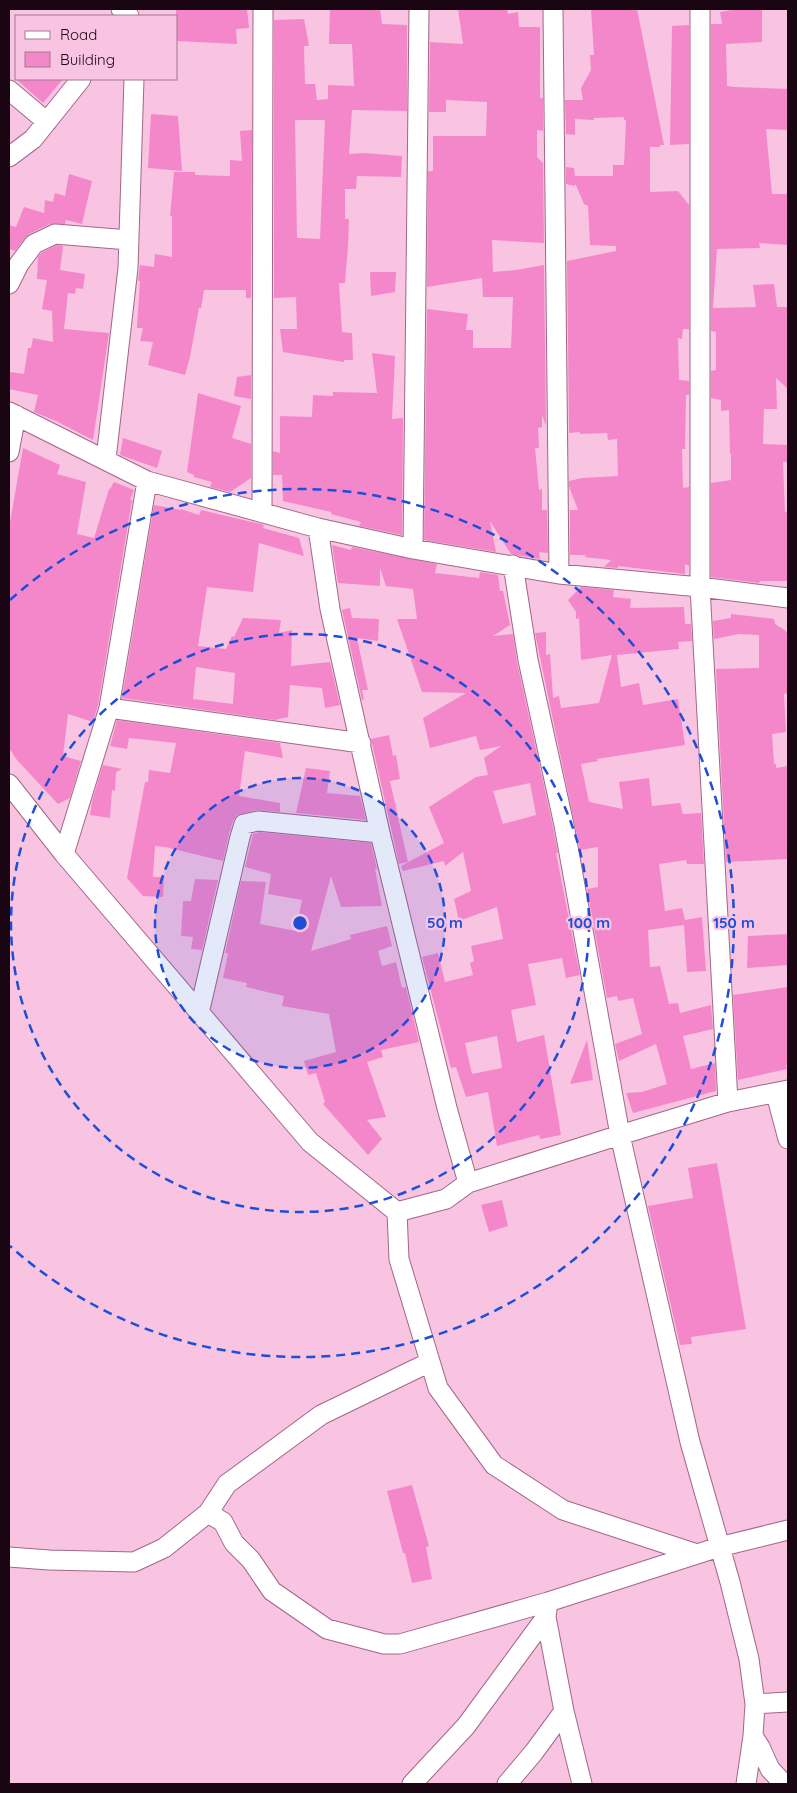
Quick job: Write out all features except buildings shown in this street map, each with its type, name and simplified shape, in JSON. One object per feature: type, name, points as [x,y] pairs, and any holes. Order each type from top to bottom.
[{"type":"street","points":[[262,513],[263,9]]},
{"type":"street","points":[[413,549],[419,9]]},
{"type":"street","points":[[553,9],[559,574]]},
{"type":"street","points":[[700,9],[700,587],[728,1102]]},
{"type":"street","points":[[9,157],[33,139],[80,80]]},
{"type":"street","points":[[106,459],[128,268],[134,80]]},
{"type":"street","points":[[9,90],[47,122]]},
{"type":"street","points":[[9,284],[19,264],[34,244],[55,234],[128,240]]},
{"type":"street","points":[[9,452],[12,413],[147,481],[318,528],[413,549],[559,574],[700,587],[788,598]]},
{"type":"street","points":[[64,854],[109,708],[147,481]]},
{"type":"street","points":[[318,528],[330,608],[380,833],[444,1099],[468,1183]]},
{"type":"street","points":[[513,565],[528,660],[564,825],[620,1134],[690,1442],[749,1659],[755,1704],[753,1736],[746,1784]]},
{"type":"street","points":[[109,708],[361,743]]},
{"type":"street","points":[[9,784],[64,854],[310,1142],[397,1212],[399,1259],[438,1388],[494,1465],[563,1510],[697,1554]]},
{"type":"street","points":[[200,1013],[244,824],[258,821],[380,833]]},
{"type":"street","points":[[397,1212],[446,1199],[468,1183],[620,1134],[728,1102],[782,1092],[788,1139]]},
{"type":"street","points":[[9,1557],[134,1562],[164,1548],[208,1513],[228,1484],[321,1415],[430,1362]]},
{"type":"street","points":[[208,1513],[223,1522],[234,1543],[251,1560],[272,1591],[327,1629],[384,1644],[400,1644],[547,1610],[697,1554],[788,1530]]},
{"type":"street","points":[[547,1610],[564,1711],[582,1784]]},
{"type":"street","points":[[412,1784],[466,1726],[547,1610]]},
{"type":"street","points":[[755,1704],[788,1702]]},
{"type":"street","points":[[507,1784],[534,1752],[564,1711]]},
{"type":"street","points":[[753,1736],[770,1769],[784,1784]]}]
